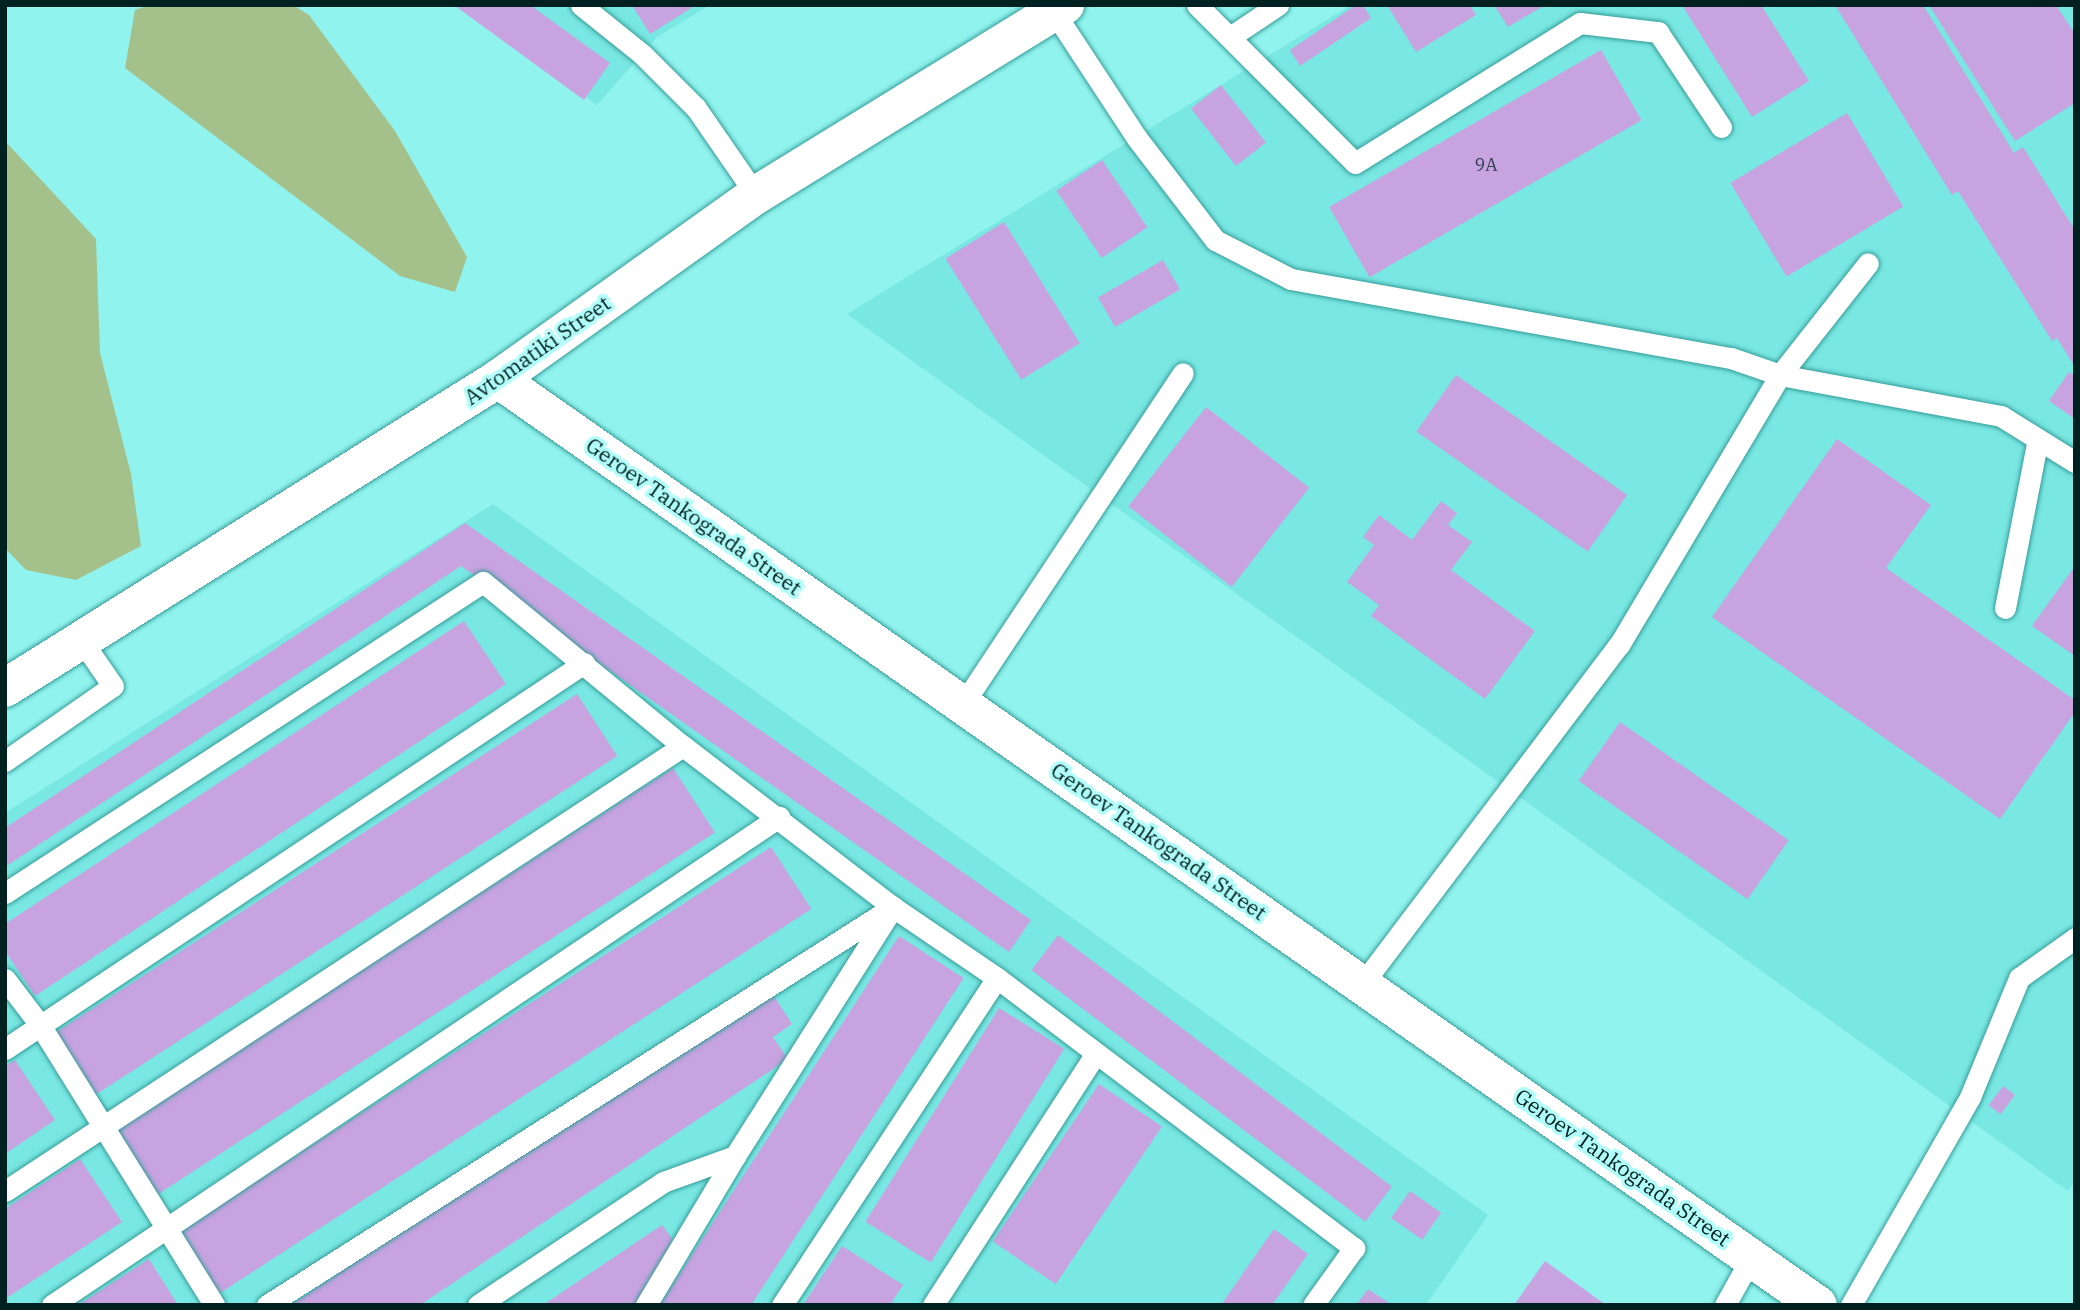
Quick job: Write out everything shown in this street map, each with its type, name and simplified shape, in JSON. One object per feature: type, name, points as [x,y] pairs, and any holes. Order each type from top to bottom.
[{"type":"street","name":"Avtomatiki Street","points":[[8,681],[82,641],[498,379],[756,195],[1059,9]]},
{"type":"street","name":"Geroev Tankograda Street","points":[[498,379],[1363,983],[1818,1305]]},
{"type":"lane","points":[[581,5],[606,12],[696,108],[756,195]]},
{"type":"lane","points":[[1198,5],[1355,163],[1580,23],[1658,32],[1721,127]]},
{"type":"lane","points":[[1230,37],[1278,5]]},
{"type":"lane","points":[[1059,9],[1136,137],[1215,240],[1291,279],[1731,358],[1780,375],[2001,416],[2075,462]]},
{"type":"lane","points":[[1363,983],[1619,645],[1780,375],[1868,263]]},
{"type":"lane","points":[[963,704],[1183,373]]},
{"type":"lane","points":[[2005,608],[2038,439]]},
{"type":"lane","points":[[5,893],[483,582],[683,746],[893,906],[997,978],[1353,1248],[1313,1305]]},
{"type":"lane","points":[[5,761],[113,686],[82,641]]},
{"type":"lane","points":[[5,1049],[584,663]]},
{"type":"lane","points":[[5,1191],[683,746]]},
{"type":"lane","points":[[52,1305],[779,817]]},
{"type":"lane","points":[[646,1305],[735,1156],[893,906]]},
{"type":"lane","points":[[267,1305],[893,906]]},
{"type":"lane","points":[[1851,1305],[1970,1097],[2019,978],[2075,938]]},
{"type":"lane","points":[[782,1305],[997,978]]},
{"type":"lane","points":[[5,979],[40,1025],[214,1305]]},
{"type":"lane","points":[[933,1305],[1096,1053]]},
{"type":"lane","points":[[478,1305],[663,1182],[735,1156]]},
{"type":"lane","points":[[1725,1305],[1751,1258]]},
{"type":"shaded area","points":[[460,5],[710,5],[657,37],[597,105]]},
{"type":"shaded area","points":[[1351,5],[2075,5],[2075,1182],[2068,1191],[847,314]]},
{"type":"shaded area","points":[[493,504],[1488,1215],[1426,1305],[5,1305],[5,813]]},
{"type":"green space","points":[[150,5],[293,5],[309,15],[395,131],[467,257],[455,292],[400,276],[125,68],[135,10]]},
{"type":"green space","points":[[5,141],[96,239],[100,353],[131,474],[141,546],[76,580],[26,570],[5,548]]},
{"type":"building","points":[[454,5],[530,5],[610,63],[584,100]]},
{"type":"building","points":[[632,5],[696,5],[650,34]]},
{"type":"building","points":[[1356,5],[1363,5],[1371,18],[1300,66],[1290,50]]},
{"type":"building","points":[[1387,5],[1470,5],[1476,15],[1416,52]]},
{"type":"building","points":[[1494,5],[1545,5],[1508,27]]},
{"type":"building","points":[[1682,5],[1761,5],[1809,81],[1752,117]]},
{"type":"building","points":[[1835,5],[1923,5],[2014,153],[2023,147],[2075,230],[2075,367],[2057,338],[2052,341],[1958,191],[1952,195]]},
{"type":"building","points":[[1929,5],[2056,5],[2075,34],[2075,103],[2015,141]]},
{"type":"building","points":[[1601,50],[1642,120],[1370,277],[1329,207]]},
{"type":"building","points":[[1221,85],[1266,143],[1236,166],[1191,108]]},
{"type":"building","points":[[1847,113],[1903,206],[1787,276],[1730,183]]},
{"type":"building","points":[[1102,160],[1147,227],[1102,258],[1056,191]]},
{"type":"building","points":[[1004,222],[1080,343],[1021,380],[945,259]]},
{"type":"building","points":[[1163,260],[1180,289],[1115,327],[1098,298]]},
{"type":"building","points":[[2069,372],[2075,376],[2075,419],[2049,401]]},
{"type":"building","points":[[1456,375],[1627,495],[1588,551],[1416,432]]},
{"type":"building","points":[[1206,407],[1309,488],[1232,587],[1128,506]]},
{"type":"building","points":[[1837,439],[1931,505],[1886,568],[2075,700],[2075,712],[2000,819],[1712,617]]},
{"type":"building","points":[[1441,501],[1457,513],[1448,525],[1472,542],[1451,570],[1535,631],[1485,699],[1371,616],[1379,605],[1347,582],[1374,545],[1363,537],[1379,515],[1412,540]]},
{"type":"building","points":[[465,523],[1031,920],[1009,952],[461,566],[5,867],[5,828]]},
{"type":"building","points":[[2075,566],[2075,656],[2032,626]]},
{"type":"building","points":[[464,621],[506,684],[35,996],[5,951],[5,924]]},
{"type":"building","points":[[577,694],[617,756],[95,1095],[55,1033]]},
{"type":"building","points":[[1620,722],[1789,840],[1747,899],[1579,781]]},
{"type":"building","points":[[673,768],[715,833],[158,1194],[116,1130]]},
{"type":"building","points":[[771,847],[811,909],[218,1295],[177,1233]]},
{"type":"building","points":[[1058,935],[1392,1187],[1365,1222],[1032,970]]},
{"type":"building","points":[[899,936],[964,978],[751,1305],[659,1305]]},
{"type":"building","points":[[768,987],[792,1024],[773,1037],[788,1059],[420,1305],[291,1305]]},
{"type":"building","points":[[999,1008],[1064,1049],[931,1263],[865,1222]]},
{"type":"building","points":[[15,1060],[55,1120],[5,1154],[5,1066]]},
{"type":"building","points":[[1099,1084],[1162,1126],[1056,1284],[993,1242]]},
{"type":"building","points":[[2003,1086],[2015,1095],[2001,1114],[1989,1105]]},
{"type":"building","points":[[80,1159],[122,1222],[5,1299],[5,1209]]},
{"type":"building","points":[[1410,1191],[1441,1213],[1422,1240],[1391,1218]]},
{"type":"building","points":[[662,1225],[673,1240],[639,1305],[543,1305]]},
{"type":"building","points":[[1274,1229],[1308,1254],[1272,1305],[1221,1305]]},
{"type":"building","points":[[842,1246],[903,1285],[890,1305],[803,1305]]},
{"type":"building","points":[[149,1259],[178,1305],[78,1305]]},
{"type":"building","points":[[1545,1261],[1606,1305],[1514,1305]]},
{"type":"building","points":[[1368,1289],[1392,1305],[1356,1305]]}]
